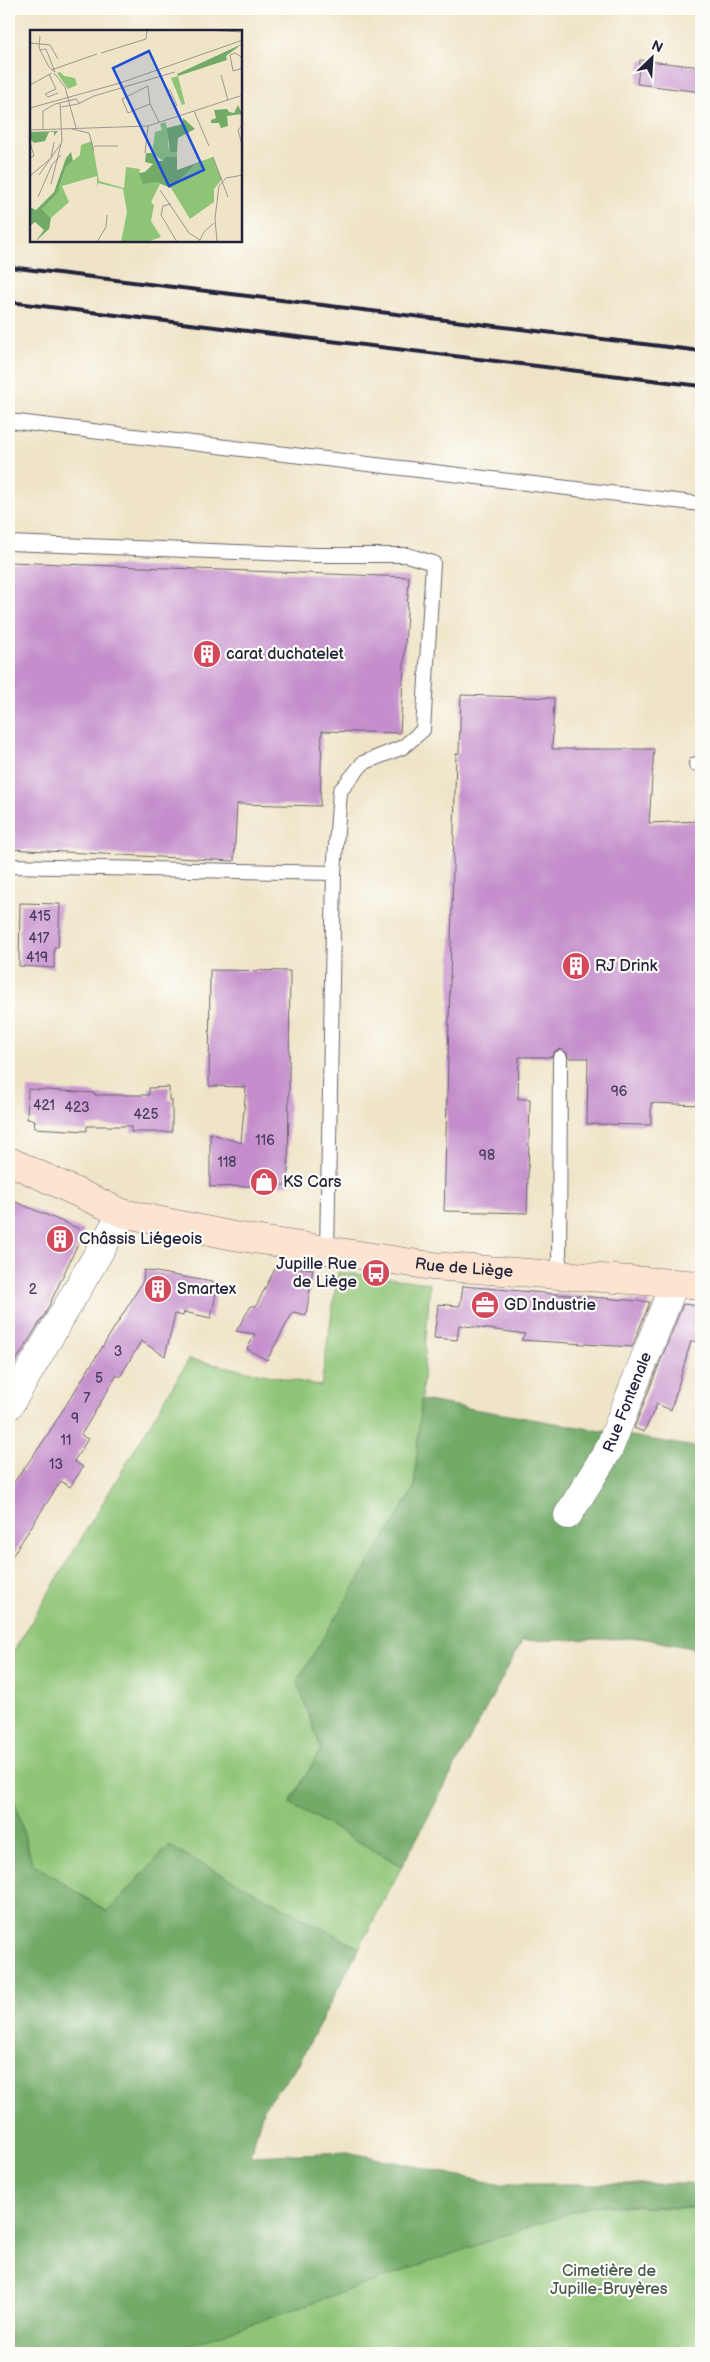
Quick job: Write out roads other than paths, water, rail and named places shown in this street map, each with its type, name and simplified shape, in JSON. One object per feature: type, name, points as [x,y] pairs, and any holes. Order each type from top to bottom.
[{"type":"main road","name":"Rue de Liège","points":[[9,1161],[122,1213],[228,1235],[432,1266],[701,1285]]},
{"type":"street","points":[[9,1406],[122,1213]]},
{"type":"street","name":"Rue Fontenale","points":[[568,1515],[609,1449],[674,1284]]},
{"type":"lane","points":[[9,421],[701,504]]},
{"type":"lane","points":[[9,543],[316,555],[407,555],[433,563],[424,730],[403,747],[363,763],[340,791],[334,873],[327,1251]]},
{"type":"lane","points":[[9,866],[334,873]]},
{"type":"lane","points":[[559,1274],[560,1058]]},
{"type":"railway","points":[[9,267],[701,351]]},
{"type":"railway","points":[[9,302],[701,386]]},
{"type":"place","name":"carat duchatelet","points":[[207,654]]},
{"type":"place","name":"RJ Drink","points":[[576,966]]},
{"type":"place","name":"KS Cars","points":[[264,1182]]},
{"type":"place","name":"Châssis Liégeois","points":[[60,1239]]},
{"type":"place","name":"Jupille Rue de Liège","points":[[376,1273]]},
{"type":"place","name":"Smartex","points":[[158,1289]]},
{"type":"place","name":"GD Industrie","points":[[485,1305]]},
{"type":"park label","name":"Cimetière de Jupille-Bruyères","points":[[609,2280]]}]
